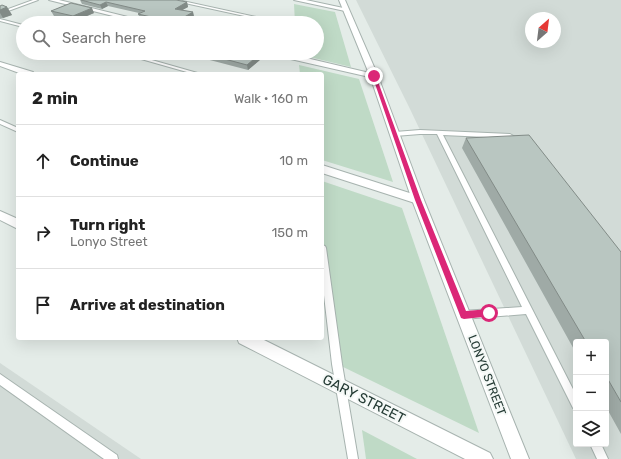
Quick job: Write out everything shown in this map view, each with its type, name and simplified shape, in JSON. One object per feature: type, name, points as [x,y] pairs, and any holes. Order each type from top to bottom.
[{"type":"street","points":[[52,0],[119,16]]},
{"type":"street","points":[[296,0],[343,4]]},
{"type":"street","name":"LONYO STREET","points":[[343,4],[374,76],[418,200],[520,459]]},
{"type":"street","points":[[312,60],[374,76]]},
{"type":"street","points":[[0,64],[24,72]]},
{"type":"street","points":[[324,170],[418,200]]},
{"type":"street","points":[[0,215],[16,223]]},
{"type":"street","name":"GARY STREET","points":[[248,340],[484,459]]},
{"type":"lane","points":[[0,14],[36,0]]},
{"type":"lane","points":[[173,0],[249,16]]},
{"type":"lane","points":[[0,20],[16,24]]},
{"type":"lane","points":[[148,60],[192,72]]},
{"type":"lane","points":[[0,122],[16,129]]},
{"type":"lane","points":[[395,134],[439,133],[510,136],[525,141]]},
{"type":"lane","points":[[439,133],[573,399]]},
{"type":"lane","points":[[324,263],[337,364],[353,459]]},
{"type":"lane","points":[[464,315],[528,310]]},
{"type":"lane","points":[[0,379],[113,459]]},
{"type":"lane","points":[[597,447],[603,459]]},
{"type":"shaded area","points":[[356,0],[621,0],[621,459],[576,459],[410,109]]},
{"type":"shaded area","points":[[0,363],[141,459],[0,459]]},
{"type":"green space","points":[[294,4],[335,12],[351,67],[322,60],[324,60],[324,16],[295,16]]},
{"type":"green space","points":[[299,65],[359,79],[393,182],[324,161],[324,72],[300,72]]},
{"type":"green space","points":[[324,182],[402,208],[479,433],[337,364],[324,262]]},
{"type":"green space","points":[[362,430],[417,459],[366,459]]},
{"type":"building","points":[[81,0],[176,0],[187,2],[175,9],[193,12],[186,16],[147,16],[138,14],[145,11],[106,2],[100,5]]},
{"type":"building","points":[[71,3],[92,8],[73,16],[51,11]]},
{"type":"building","points":[[2,5],[7,7],[0,10],[0,6]]},
{"type":"building","points":[[228,60],[253,60],[247,65]]},
{"type":"building","points":[[529,135],[621,252],[621,402],[609,381],[609,339],[584,339],[466,138]]},
{"type":"route","points":[[374,76],[418,200],[464,315],[489,313]]}]
